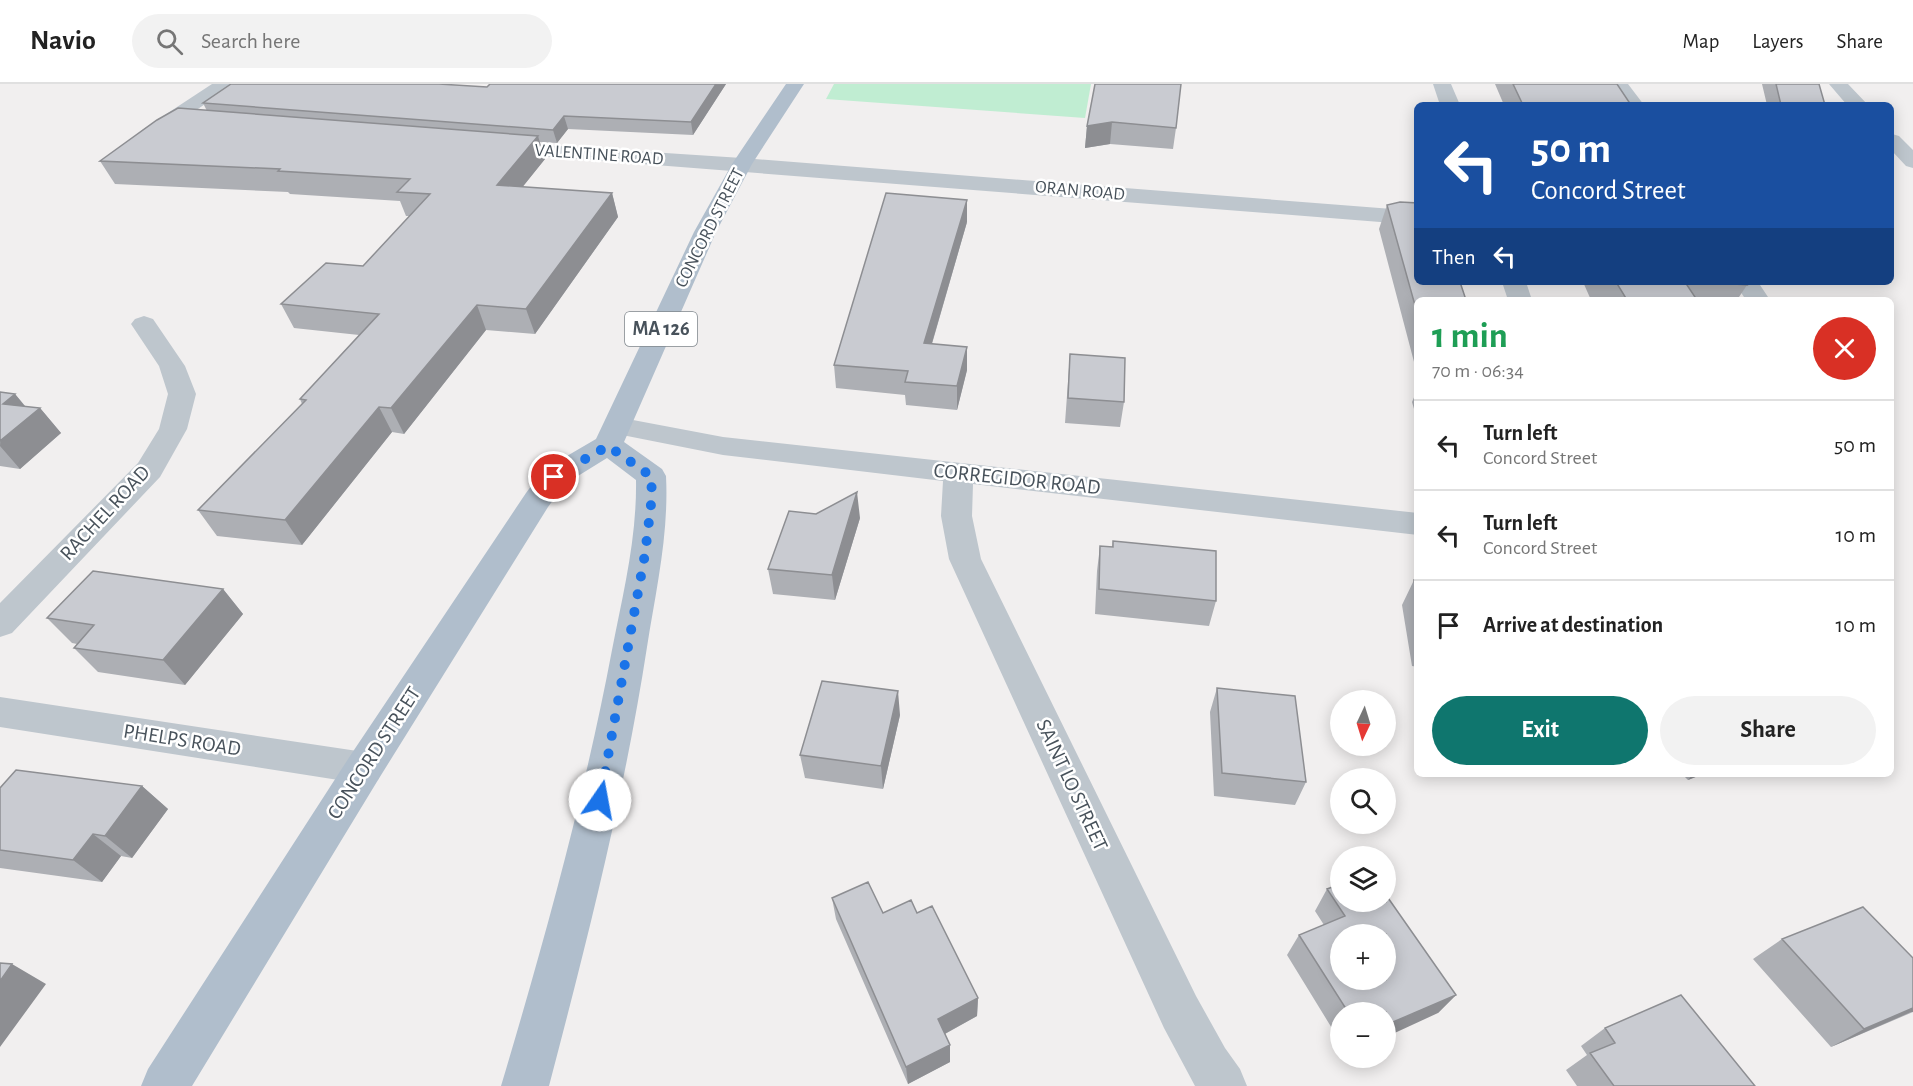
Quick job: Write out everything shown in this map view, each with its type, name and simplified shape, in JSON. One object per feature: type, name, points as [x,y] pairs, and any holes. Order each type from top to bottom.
[{"type":"main road","name":"CONCORD STREET","points":[[165,1086],[364,768],[554,477],[613,436],[705,232],[742,164],[795,84]]},
{"type":"main road","points":[[525,1086],[592,839],[615,730],[645,554],[652,496],[651,476],[613,436]]},
{"type":"street","points":[[133,145],[225,84]]},
{"type":"street","points":[[1442,84],[1449,102]]},
{"type":"street","points":[[1619,84],[1632,102]]},
{"type":"street","points":[[1838,84],[1855,102]]},
{"type":"street","points":[[169,121],[200,124]]},
{"type":"street","points":[[1894,142],[1913,162]]},
{"type":"street","name":"VALENTINE ROAD","points":[[477,146],[742,164]]},
{"type":"street","name":"ORAN ROAD","points":[[742,164],[1414,218]]},
{"type":"street","name":"RACHEL ROAD","points":[[0,624],[149,470],[173,429],[182,394],[172,366],[144,324]]},
{"type":"street","name":"CORREGIDOR ROAD","points":[[613,436],[723,446],[1414,524]]},
{"type":"street","name":"SAINT LO STREET","points":[[959,473],[954,503],[957,531],[965,559],[1180,1012],[1208,1065],[1223,1086]]},
{"type":"street","name":"PHELPS ROAD","points":[[0,712],[364,768]]},
{"type":"green space","points":[[834,84],[1091,84],[1085,118],[826,99]]},
{"type":"building","points":[[231,84],[439,84],[487,87],[490,84],[716,84],[691,122],[564,116],[553,130],[203,103]]},
{"type":"building","points":[[1095,84],[1181,84],[1176,128],[1112,122],[1087,126]]},
{"type":"building","points":[[1513,84],[1617,84],[1629,102],[1522,102]]},
{"type":"building","points":[[1776,84],[1819,84],[1824,102],[1780,102]]},
{"type":"building","points":[[178,108],[538,136],[497,185],[612,193],[526,309],[477,305],[391,408],[379,407],[285,520],[198,510],[306,400],[300,399],[379,314],[281,304],[326,263],[363,266],[430,194],[397,192],[410,179],[278,171],[280,169],[100,161],[157,120]]},
{"type":"building","points":[[886,193],[967,200],[924,343],[967,347],[957,386],[905,382],[908,371],[834,365]]},
{"type":"building","points":[[1400,202],[1414,203],[1414,285],[1461,285],[1465,297],[1414,297],[1414,302],[1387,205]]},
{"type":"building","points":[[1618,285],[1687,285],[1695,297],[1625,297]]},
{"type":"building","points":[[1070,354],[1125,358],[1124,402],[1068,398]]},
{"type":"building","points":[[0,392],[15,394],[3,404],[40,408],[0,441]]},
{"type":"building","points":[[857,492],[832,575],[768,569],[789,511],[816,514]]},
{"type":"building","points":[[1113,541],[1216,551],[1216,601],[1099,589],[1100,546],[1113,547]]},
{"type":"building","points":[[93,571],[223,589],[163,660],[74,648],[94,625],[47,618]]},
{"type":"building","points":[[822,681],[898,691],[881,766],[800,755]]},
{"type":"building","points":[[1217,688],[1295,696],[1306,782],[1222,773]]},
{"type":"building","points":[[16,770],[142,786],[105,836],[93,834],[73,860],[0,850],[0,788]]},
{"type":"building","points":[[868,882],[883,913],[911,900],[917,913],[932,906],[978,998],[938,1019],[950,1045],[906,1067],[832,898]]},
{"type":"building","points":[[1863,907],[1913,958],[1913,1008],[1864,1029],[1782,939]]},
{"type":"building","points":[[1396,909],[1456,995],[1396,1021],[1396,1002],[1342,1002],[1334,990],[1396,990],[1396,924],[1330,924],[1330,984],[1299,935],[1345,916],[1342,912],[1396,912]]},
{"type":"building","points":[[0,963],[12,964],[0,981]]},
{"type":"building","points":[[1681,995],[1755,1086],[1614,1086],[1590,1053],[1615,1043],[1605,1028]]},
{"type":"route","points":[[554,477],[608,446],[651,476],[652,496],[645,554],[613,741],[600,800]]}]
